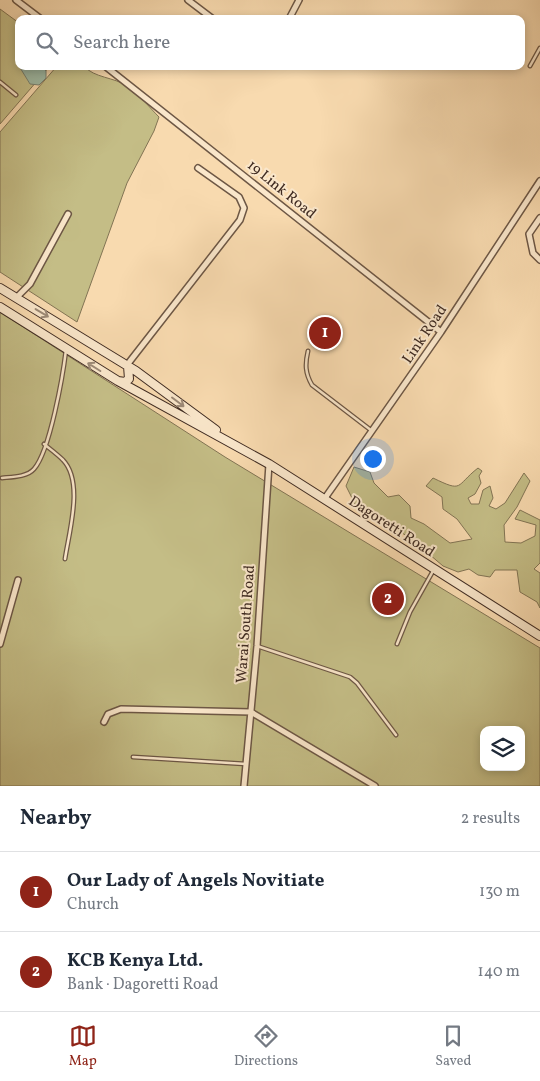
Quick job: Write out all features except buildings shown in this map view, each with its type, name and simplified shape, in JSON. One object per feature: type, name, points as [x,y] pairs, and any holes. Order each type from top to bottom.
[{"type":"main road","name":"Dagoretti Road","points":[[0,288],[127,366],[229,440]]},
{"type":"main road","name":"Dagoretti Road","points":[[0,307],[118,381],[229,440],[325,498],[433,570],[540,636]]},
{"type":"main road","points":[[118,381],[125,382],[129,379],[127,366]]},
{"type":"street","points":[[16,0],[36,15]]},
{"type":"street","points":[[188,0],[208,15]]},
{"type":"street","points":[[291,15],[299,0]]},
{"type":"street","name":"19 Link Road","points":[[110,70],[441,332]]},
{"type":"street","points":[[127,366],[240,220],[244,208],[239,198],[198,168]]},
{"type":"street","name":"Link Road","points":[[325,498],[373,432],[441,332],[540,181]]},
{"type":"street","points":[[16,298],[30,284],[68,214]]},
{"type":"street","points":[[540,218],[529,234],[533,253],[540,260]]},
{"type":"street","name":"Warai South Road","points":[[244,786],[257,646],[269,464]]},
{"type":"street","points":[[0,644],[18,580]]},
{"type":"street","points":[[104,722],[108,714],[121,709],[251,712],[375,786]]},
{"type":"lane","points":[[530,66],[540,48]]},
{"type":"lane","points":[[0,82],[16,95]]},
{"type":"lane","points":[[2,478],[28,474],[34,469],[58,401],[66,349]]},
{"type":"lane","points":[[308,351],[305,366],[306,376],[312,385],[373,432]]},
{"type":"lane","points":[[44,444],[64,460],[72,477],[74,500],[65,559]]},
{"type":"lane","points":[[397,644],[410,612],[433,570]]},
{"type":"lane","points":[[257,646],[350,678],[357,683],[396,735]]},
{"type":"lane","points":[[133,756],[246,764]]},
{"type":"shaded area","points":[[0,9],[15,20],[15,70],[47,70],[0,124]]},
{"type":"shaded area","points":[[21,70],[46,71],[46,78],[39,85],[30,84]]},
{"type":"shaded area","points":[[54,70],[88,70],[122,83],[136,93],[159,117],[154,131],[127,183],[77,322],[0,272],[0,132]]},
{"type":"shaded area","points":[[0,312],[225,457],[540,648],[540,786],[0,786]]},
{"type":"shaded area","points":[[354,467],[370,472],[374,483],[388,497],[399,495],[410,506],[411,518],[424,524],[450,543],[472,539],[457,519],[443,509],[442,497],[426,486],[433,478],[455,486],[462,483],[478,468],[482,471],[479,476],[481,483],[475,494],[468,498],[471,504],[479,504],[483,490],[490,486],[493,498],[489,506],[496,509],[505,503],[524,473],[530,481],[517,507],[504,525],[505,542],[521,543],[535,536],[536,525],[515,519],[520,510],[540,520],[540,563],[534,569],[540,573],[540,608],[537,602],[520,592],[517,570],[495,570],[490,577],[478,575],[469,569],[458,572],[443,566],[409,537],[357,508],[346,486]]},
{"type":"place","name":"Our Lady of Angels Novitiate","points":[[325,333]]},
{"type":"place","name":"KCB Kenya Ltd.","points":[[388,599]]}]
